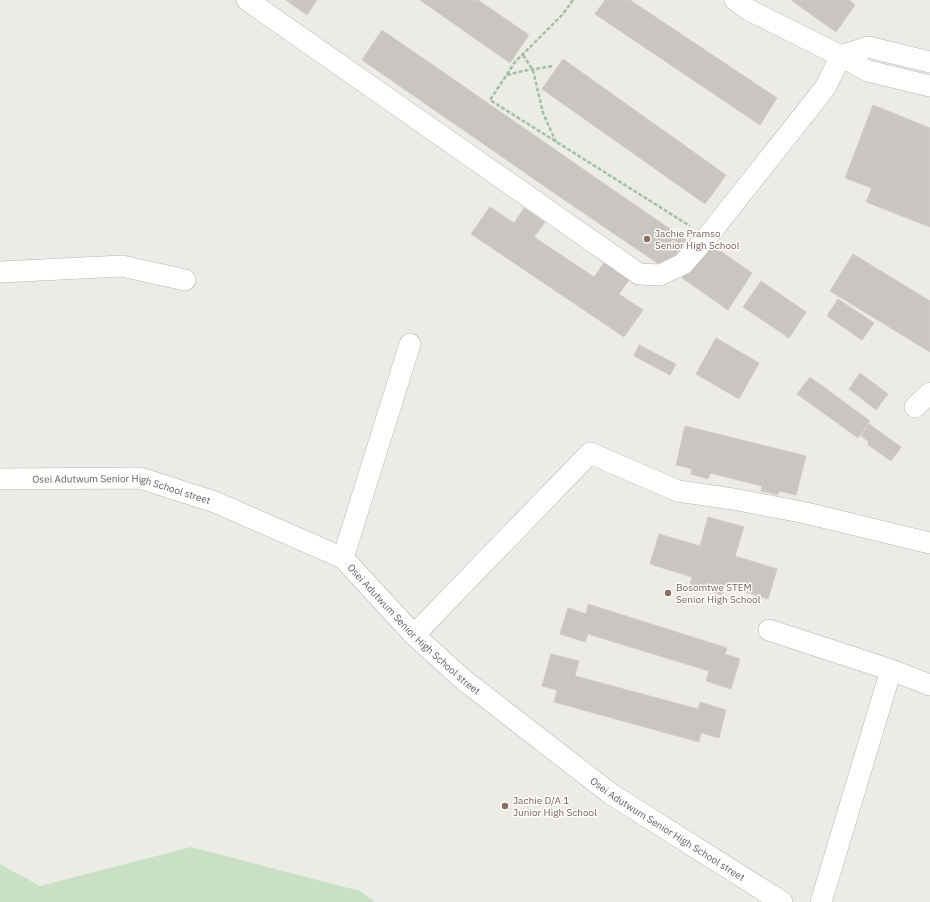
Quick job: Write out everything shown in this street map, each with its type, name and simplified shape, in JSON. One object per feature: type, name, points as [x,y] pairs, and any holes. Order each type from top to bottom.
[{"type":"street","points":[[247,0],[639,274],[660,275],[683,264],[707,237],[824,88],[841,56],[868,47],[930,62]]},
{"type":"street","points":[[735,0],[749,10],[868,71],[930,86]]},
{"type":"street","points":[[0,272],[122,266],[185,280]]},
{"type":"street","points":[[343,558],[410,344]]},
{"type":"street","points":[[915,407],[930,393]]},
{"type":"street","points":[[414,635],[590,453],[678,492],[733,499],[799,512],[930,543]]},
{"type":"street","name":"Osei Adutwum Senior High School street","points":[[0,479],[140,478],[215,502],[343,558],[414,635],[465,681],[611,794],[782,902]]},
{"type":"street","points":[[769,630],[891,670],[930,685]]},
{"type":"street","points":[[822,902],[891,670]]},
{"type":"path","points":[[573,0],[563,14],[515,62],[490,100],[707,237]]},
{"type":"path","points":[[523,55],[533,70],[542,113],[557,142]]},
{"type":"path","points":[[506,75],[553,66]]},
{"type":"green space","points":[[191,847],[360,891],[375,902],[0,902],[0,864],[40,886]]},
{"type":"building","points":[[286,0],[317,0],[307,15]]},
{"type":"building","points":[[420,0],[478,0],[529,35],[510,63]]},
{"type":"building","points":[[605,0],[630,0],[777,98],[760,125],[595,14]]},
{"type":"building","points":[[791,0],[849,0],[855,5],[836,32]]},
{"type":"building","points":[[382,30],[482,99],[462,129],[362,60]]},
{"type":"building","points":[[563,59],[726,175],[705,204],[542,89]]},
{"type":"building","points":[[482,99],[583,169],[563,199],[462,129]]},
{"type":"building","points":[[873,105],[930,128],[930,227],[866,202],[872,188],[845,178]]},
{"type":"building","points":[[583,169],[686,240],[666,269],[563,199]]},
{"type":"building","points":[[490,207],[514,223],[524,208],[545,222],[534,237],[594,277],[604,263],[629,280],[619,294],[643,310],[624,337],[471,234]]},
{"type":"building","points":[[707,242],[752,273],[728,310],[682,278]]},
{"type":"building","points":[[853,254],[930,301],[930,352],[830,291]]},
{"type":"building","points":[[761,281],[806,312],[789,338],[743,307]]},
{"type":"building","points":[[838,299],[874,323],[862,340],[827,316]]},
{"type":"building","points":[[716,338],[759,363],[739,399],[696,374]]},
{"type":"building","points":[[639,345],[676,364],[670,375],[634,356]]},
{"type":"building","points":[[860,373],[888,394],[876,410],[849,389]]},
{"type":"building","points":[[810,377],[870,421],[858,438],[797,394]]},
{"type":"building","points":[[869,424],[901,447],[891,461],[867,444],[869,442],[861,436]]},
{"type":"building","points":[[685,426],[806,456],[796,495],[779,491],[778,495],[761,491],[762,486],[710,473],[708,479],[691,474],[692,469],[676,465]]},
{"type":"building","points":[[708,517],[744,527],[735,556],[777,569],[768,599],[725,586],[722,595],[690,585],[692,577],[650,564],[659,534],[700,546]]},
{"type":"building","points":[[588,604],[727,648],[725,654],[740,659],[731,689],[706,681],[709,671],[588,634],[585,642],[560,634],[568,608],[586,614]]},
{"type":"building","points":[[551,654],[579,661],[575,676],[698,709],[700,702],[726,710],[719,738],[701,733],[699,742],[554,702],[557,690],[542,686]]},
{"type":"place","name":"Jachie Pramso Senior High School","points":[[647,239]]},
{"type":"place","name":"Bosomtwe STEM Senior High School","points":[[668,593]]},
{"type":"place","name":"Jachie D/A 1 Junior High School","points":[[505,806]]}]
